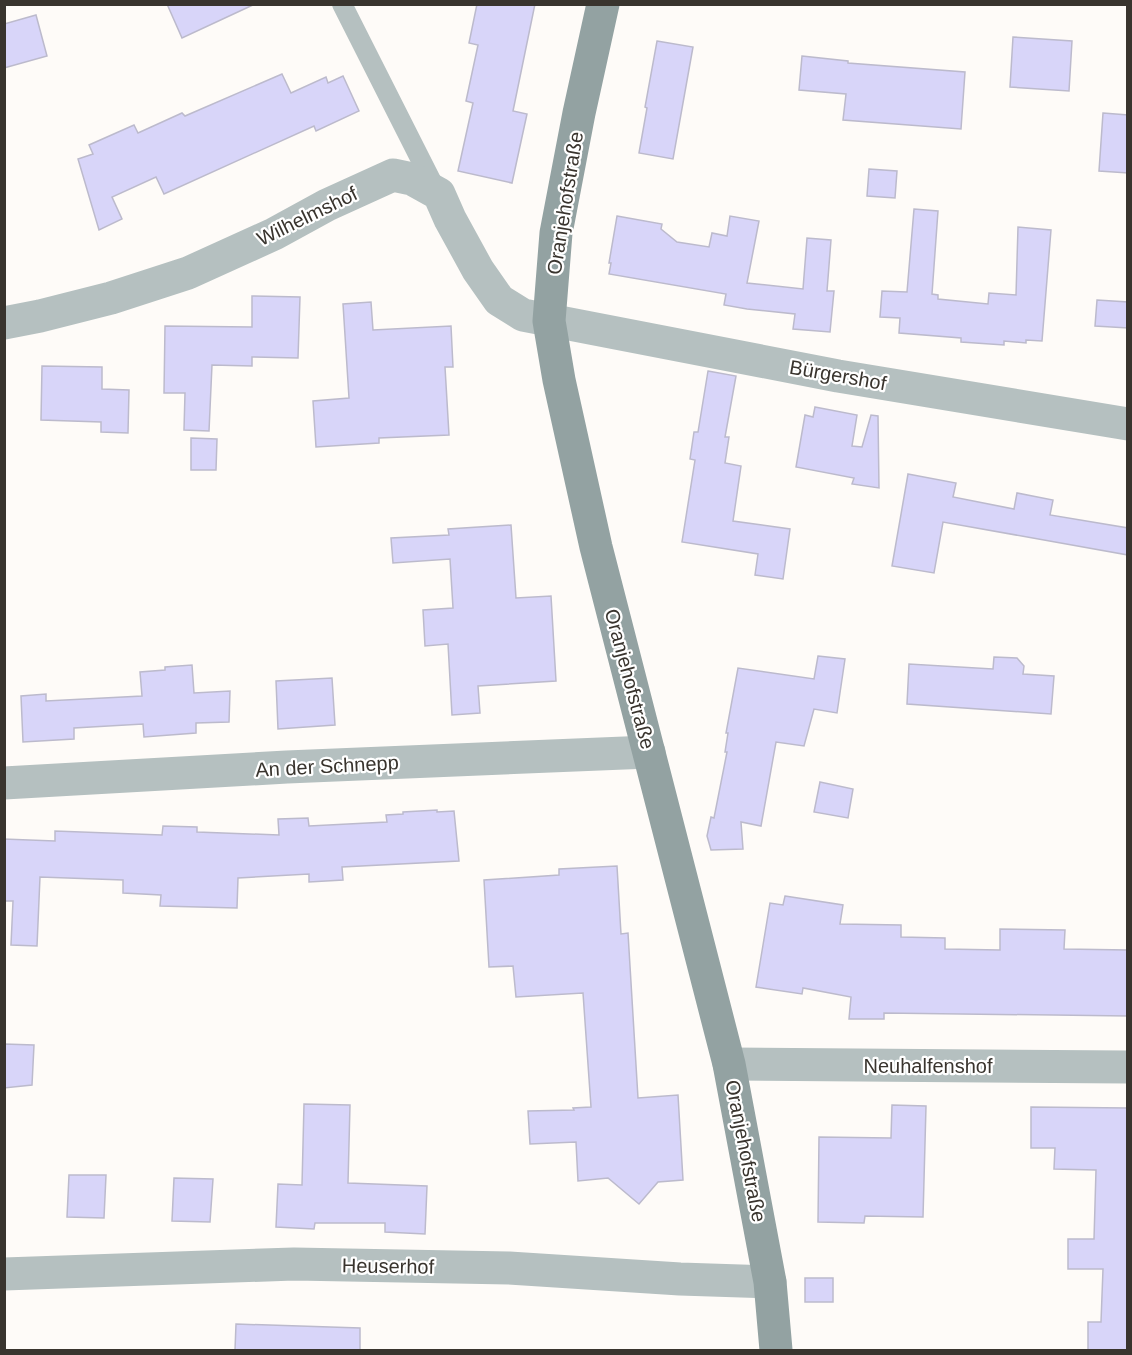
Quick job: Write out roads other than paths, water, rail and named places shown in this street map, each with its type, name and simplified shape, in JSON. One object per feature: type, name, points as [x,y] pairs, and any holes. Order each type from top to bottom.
[{"type":"street","name":"Oranjehofstraße","points":[[603,4],[556,232],[549,321],[559,380],[596,547],[729,1064],[771,1282],[776,1350]]},
{"type":"street","name":"Wilhelmshof","points":[[4,322],[40,316],[111,298],[188,273],[274,234],[327,205],[393,175],[412,179],[439,194]]},
{"type":"street","points":[[439,194],[478,270],[499,300],[524,315],[549,321]]},
{"type":"street","name":"Bürgershof","points":[[549,321],[838,376],[1128,424]]},
{"type":"street","name":"An der Schnepp","points":[[4,783],[287,767],[649,752]]},
{"type":"street","name":"Neuhalfenshof","points":[[729,1064],[1128,1067]]},
{"type":"street","name":"Heuserhof","points":[[4,1274],[294,1264],[509,1268],[680,1279],[771,1282]]},
{"type":"lane","points":[[342,4],[439,194]]}]
